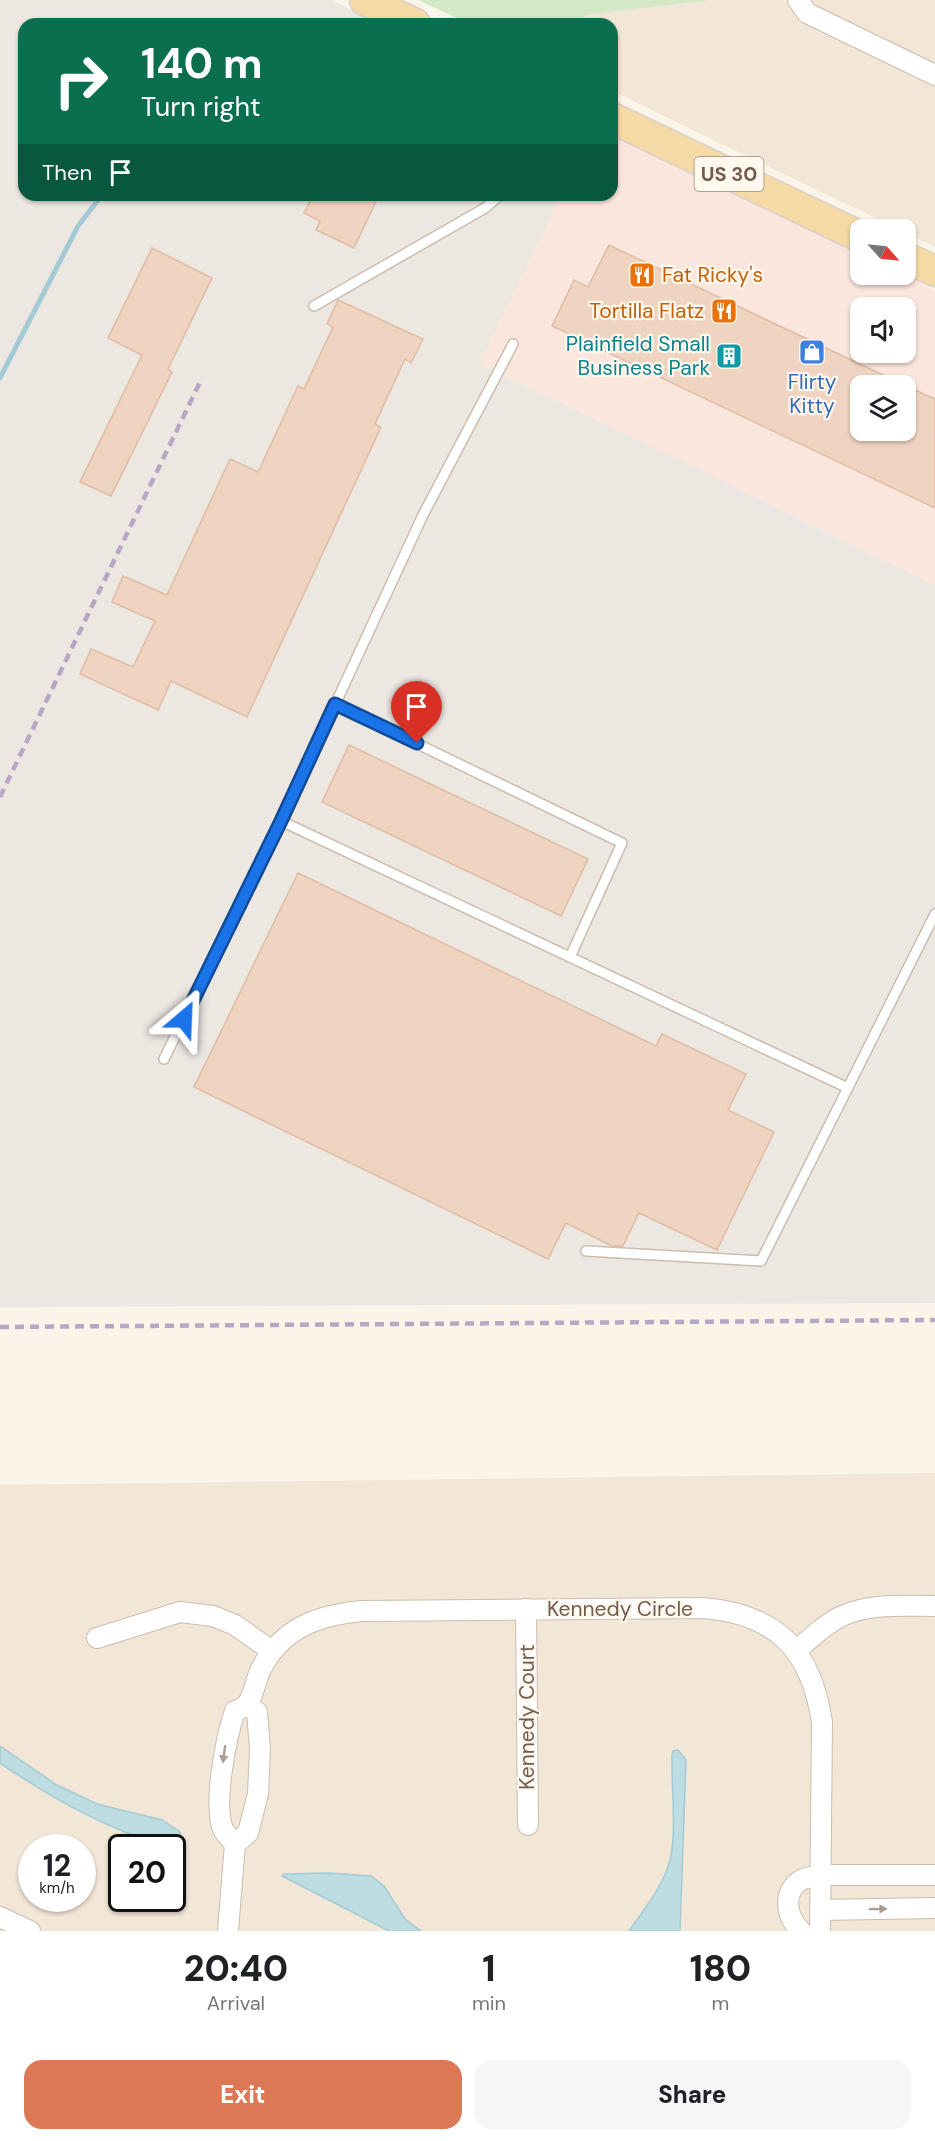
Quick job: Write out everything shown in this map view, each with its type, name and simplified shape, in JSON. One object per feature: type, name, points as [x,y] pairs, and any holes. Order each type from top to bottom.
[{"type":"main road","points":[[365,0],[403,18]]},
{"type":"main road","name":"US 30","points":[[618,121],[850,232]]},
{"type":"main road","points":[[916,262],[935,271]]},
{"type":"street","points":[[798,0],[807,13],[935,75]]},
{"type":"street","points":[[797,1650],[821,1629],[843,1616],[871,1608],[935,1606]]},
{"type":"street","name":"Kennedy Circle","points":[[235,1844],[223,1831],[221,1796],[226,1741],[235,1712],[247,1704],[261,1668],[273,1651],[291,1633],[306,1624],[323,1617],[362,1611],[703,1608],[726,1610],[765,1624],[783,1637],[797,1650],[816,1689],[822,1722],[820,1931]]},
{"type":"street","name":"Kennedy Court","points":[[526,1610],[528,1825]]},
{"type":"street","points":[[97,1638],[180,1612],[213,1616],[235,1625],[273,1651]]},
{"type":"street","points":[[228,1931],[235,1844],[248,1833],[258,1794],[260,1749],[257,1712],[247,1704]]},
{"type":"street","points":[[801,1931],[793,1923],[788,1913],[789,1896],[793,1887],[804,1879],[821,1875],[935,1875]]},
{"type":"street","points":[[821,1910],[935,1908]]},
{"type":"street","points":[[0,1917],[30,1931]]},
{"type":"lane","points":[[314,306],[494,201]]},
{"type":"lane","points":[[164,1059],[281,821],[423,515],[513,344]]},
{"type":"lane","points":[[335,704],[622,843],[570,957]]},
{"type":"lane","points":[[281,821],[848,1088]]},
{"type":"lane","points":[[586,1251],[761,1261],[935,914]]},
{"type":"shaded area","points":[[0,0],[331,0],[369,18],[18,18],[18,201],[558,201],[480,363],[935,585],[935,1303],[0,1307]]},
{"type":"shaded area","points":[[592,0],[935,0],[935,247],[916,238],[916,219],[877,219],[618,94],[618,18],[583,18]]},
{"type":"shaded area","points":[[618,138],[714,180],[850,246],[850,285],[916,285],[916,281],[935,291],[935,585],[480,363],[558,201],[618,201]]},
{"type":"shaded area","points":[[935,1473],[935,1931],[0,1931],[0,1485]]},
{"type":"green space","points":[[418,0],[710,0],[585,15],[583,18],[457,18]]},
{"type":"water","points":[[0,1746],[57,1785],[97,1804],[162,1820],[180,1834],[130,1834],[62,1802],[0,1763]]},
{"type":"water","points":[[678,1750],[686,1760],[680,1931],[629,1931],[660,1884],[671,1856],[673,1843],[672,1755],[673,1751]]},
{"type":"water","points":[[328,1873],[371,1876],[384,1886],[405,1919],[421,1931],[389,1931],[282,1876],[284,1874]]},
{"type":"building","points":[[310,201],[376,201],[354,248],[316,230],[320,221],[304,213]]},
{"type":"building","name":"Plainfield Small Business Park","points":[[609,245],[850,359],[850,363],[858,363],[883,375],[850,375],[850,441],[916,441],[916,390],[935,399],[935,508],[552,326],[574,280],[588,287]]},
{"type":"building","points":[[152,248],[212,278],[168,369],[172,372],[111,496],[80,482],[142,355],[108,338]]},
{"type":"building","points":[[338,300],[423,339],[411,363],[405,359],[375,424],[381,427],[247,717],[171,681],[158,710],[80,674],[91,649],[133,667],[155,621],[112,602],[123,576],[167,595],[230,459],[258,472],[298,386],[304,389],[333,327],[327,324]]},
{"type":"building","points":[[349,745],[588,859],[561,916],[322,802]]},
{"type":"building","points":[[298,873],[656,1046],[662,1034],[746,1074],[728,1110],[774,1132],[717,1250],[639,1213],[623,1246],[612,1246],[566,1223],[548,1259],[194,1087]]},
{"type":"waterway","points":[[0,378],[78,226],[97,201]]},
{"type":"railway","points":[[0,797],[202,378]]},
{"type":"railway","points":[[0,1327],[935,1320]]},
{"type":"place","name":"Fat Ricky's","points":[[642,275]]},
{"type":"place","name":"Tortilla Flatz","points":[[724,311]]},
{"type":"place","name":"Flirty Kitty","points":[[812,352]]},
{"type":"place","name":"Plainfield Small Business Park","points":[[729,356]]},
{"type":"route","points":[[184,1019],[281,821],[335,704],[417,743]]}]
